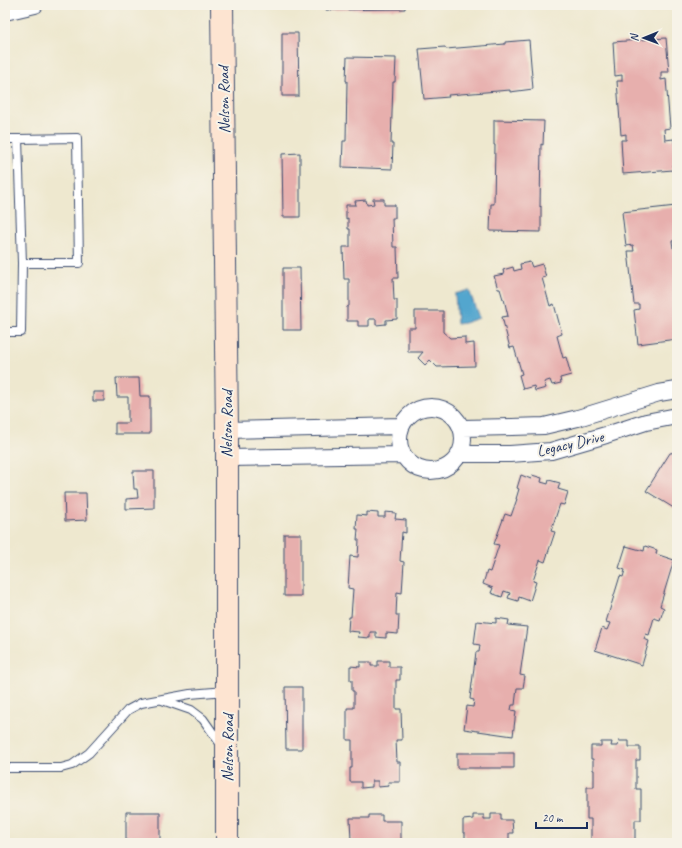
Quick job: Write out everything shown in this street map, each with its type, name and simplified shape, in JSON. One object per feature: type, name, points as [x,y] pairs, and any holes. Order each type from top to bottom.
[{"type":"main road","name":"Nelson Road","points":[[222,5],[227,430],[227,843]]},
{"type":"street","points":[[5,12],[35,5]]},
{"type":"street","name":"Legacy Drive","points":[[462,428],[548,425],[578,418],[648,396],[677,390]]},
{"type":"street","points":[[433,406],[443,409],[456,418],[462,428],[464,438],[460,454],[454,463],[438,471],[432,472],[420,470],[410,464],[400,450],[399,438],[401,426],[412,412],[422,408],[433,406]]},
{"type":"street","name":"Legacy Drive","points":[[460,454],[510,454],[551,450],[646,422],[677,416]]},
{"type":"street","points":[[227,430],[401,426]]},
{"type":"street","points":[[226,458],[403,455]]},
{"type":"lane","points":[[5,139],[77,138],[80,263],[22,263]]},
{"type":"lane","points":[[5,332],[21,332],[22,263],[18,139]]},
{"type":"lane","points":[[5,768],[61,768],[72,765],[89,753],[128,710],[141,703],[190,694],[227,691]]},
{"type":"lane","points":[[161,700],[191,710],[203,719],[227,752]]},
{"type":"water","points":[[469,290],[479,318],[457,324],[455,294]]},
{"type":"building","points":[[326,5],[405,5],[405,9],[326,10]]},
{"type":"building","points":[[282,33],[298,33],[299,96],[282,96]]},
{"type":"building","points":[[666,38],[669,72],[661,72],[661,80],[666,79],[670,128],[664,129],[665,140],[674,139],[676,165],[673,165],[673,170],[623,174],[621,140],[626,140],[626,134],[621,135],[617,81],[622,81],[622,75],[615,76],[613,42]]},
{"type":"building","points":[[529,40],[533,89],[510,92],[510,90],[448,95],[449,97],[424,99],[419,49],[445,47],[446,49],[505,44],[505,42]]},
{"type":"building","points":[[347,57],[396,58],[395,82],[393,82],[391,144],[393,144],[392,169],[342,167],[343,141],[346,141]]},
{"type":"building","points":[[494,120],[544,121],[543,145],[541,144],[541,232],[490,231],[491,204],[494,204]]},
{"type":"building","points":[[300,153],[300,217],[283,217],[282,154]]},
{"type":"building","points":[[373,199],[384,199],[384,205],[395,205],[395,218],[392,218],[393,247],[397,247],[398,278],[393,278],[394,300],[397,300],[397,319],[386,320],[386,324],[376,325],[376,319],[369,319],[369,326],[358,326],[358,321],[347,321],[347,307],[349,306],[349,279],[344,279],[343,247],[350,247],[350,229],[348,229],[348,218],[346,219],[346,205],[356,205],[355,201],[366,200],[367,205],[374,204]]},
{"type":"building","points":[[676,206],[677,240],[672,241],[673,248],[677,248],[677,339],[638,344],[634,310],[639,309],[639,304],[634,304],[628,251],[634,251],[633,245],[626,246],[622,212]]},
{"type":"building","points":[[530,262],[532,267],[542,264],[546,277],[542,278],[550,306],[554,304],[562,334],[557,336],[563,358],[566,357],[571,375],[560,378],[561,383],[552,385],[550,380],[544,382],[546,388],[535,391],[534,386],[523,389],[519,375],[522,374],[514,347],[510,348],[502,317],[508,316],[504,299],[500,289],[498,289],[494,276],[504,274],[503,270],[513,267],[514,271],[521,269],[520,264]]},
{"type":"building","points":[[283,268],[300,268],[301,330],[283,330]]},
{"type":"building","points":[[415,311],[443,311],[443,332],[450,338],[465,337],[465,344],[474,343],[475,366],[437,367],[430,360],[425,365],[418,358],[423,352],[408,352],[408,328],[415,328]]},
{"type":"building","points":[[116,378],[139,378],[140,396],[150,396],[150,434],[115,434],[115,423],[128,423],[128,397],[117,397]]},
{"type":"building","points":[[93,392],[104,392],[104,401],[93,401]]},
{"type":"building","points":[[677,452],[677,510],[646,491],[670,453]]},
{"type":"building","points":[[133,471],[154,471],[154,508],[126,509],[126,499],[138,498],[137,489],[134,489]]},
{"type":"building","points":[[521,475],[531,479],[532,475],[542,478],[541,482],[548,484],[549,480],[560,483],[558,489],[568,492],[564,505],[560,504],[551,531],[555,532],[545,562],[540,560],[533,581],[536,582],[530,601],[519,597],[518,601],[508,598],[510,593],[504,591],[502,597],[491,593],[493,588],[483,584],[487,571],[490,572],[499,545],[494,544],[505,514],[511,516],[517,499],[519,489],[517,488]]},
{"type":"building","points":[[64,493],[86,493],[87,520],[65,521]]},
{"type":"building","points":[[367,512],[378,513],[378,517],[385,517],[385,512],[396,513],[395,519],[406,520],[406,533],[402,532],[400,561],[404,562],[402,593],[397,592],[396,615],[399,615],[398,634],[386,633],[386,638],[376,637],[376,632],[370,632],[370,638],[358,637],[359,632],[348,631],[349,617],[351,617],[353,589],[348,588],[350,556],[358,557],[359,540],[357,540],[358,529],[356,529],[357,515],[367,516]]},
{"type":"building","points":[[284,534],[301,534],[301,596],[284,596]]},
{"type":"building","points":[[626,546],[644,551],[645,546],[657,550],[656,554],[674,560],[660,606],[664,608],[660,620],[654,618],[649,635],[646,634],[644,639],[649,641],[642,665],[595,650],[602,628],[607,630],[610,623],[606,622],[620,576],[623,577],[625,570],[619,568]]},
{"type":"building","points":[[496,618],[509,620],[508,625],[527,627],[520,675],[525,676],[523,688],[517,688],[515,705],[512,705],[511,710],[516,711],[513,736],[464,729],[467,706],[473,707],[474,700],[470,699],[476,652],[479,652],[480,645],[474,644],[477,621],[496,623]]},
{"type":"building","points":[[378,661],[389,661],[389,667],[400,667],[400,680],[396,680],[396,709],[401,709],[402,740],[396,740],[397,762],[400,762],[400,782],[388,782],[389,786],[378,787],[378,781],[372,781],[372,787],[361,788],[361,782],[350,782],[350,768],[352,768],[352,740],[347,740],[347,708],[354,708],[354,691],[352,691],[352,680],[350,680],[350,666],[360,667],[360,662],[371,662],[371,666],[378,666]]},
{"type":"building","points":[[285,687],[302,687],[302,749],[286,749]]},
{"type":"building","points":[[619,741],[629,741],[629,747],[640,747],[640,760],[636,760],[636,789],[641,789],[641,820],[635,820],[635,843],[591,843],[591,819],[587,819],[587,787],[594,787],[594,770],[593,759],[591,759],[591,746],[601,746],[601,742],[612,742],[611,746],[618,746]]},
{"type":"building","points":[[457,753],[514,753],[514,768],[457,768]]},
{"type":"building","points":[[126,812],[160,812],[160,843],[126,843]]},
{"type":"building","points":[[491,814],[501,814],[501,820],[512,820],[513,833],[509,833],[509,843],[465,843],[463,820],[473,819],[473,815],[484,815],[484,819],[491,819]]},
{"type":"building","points":[[369,815],[382,815],[382,821],[401,821],[401,843],[348,843],[351,841],[350,818],[369,818]]}]
